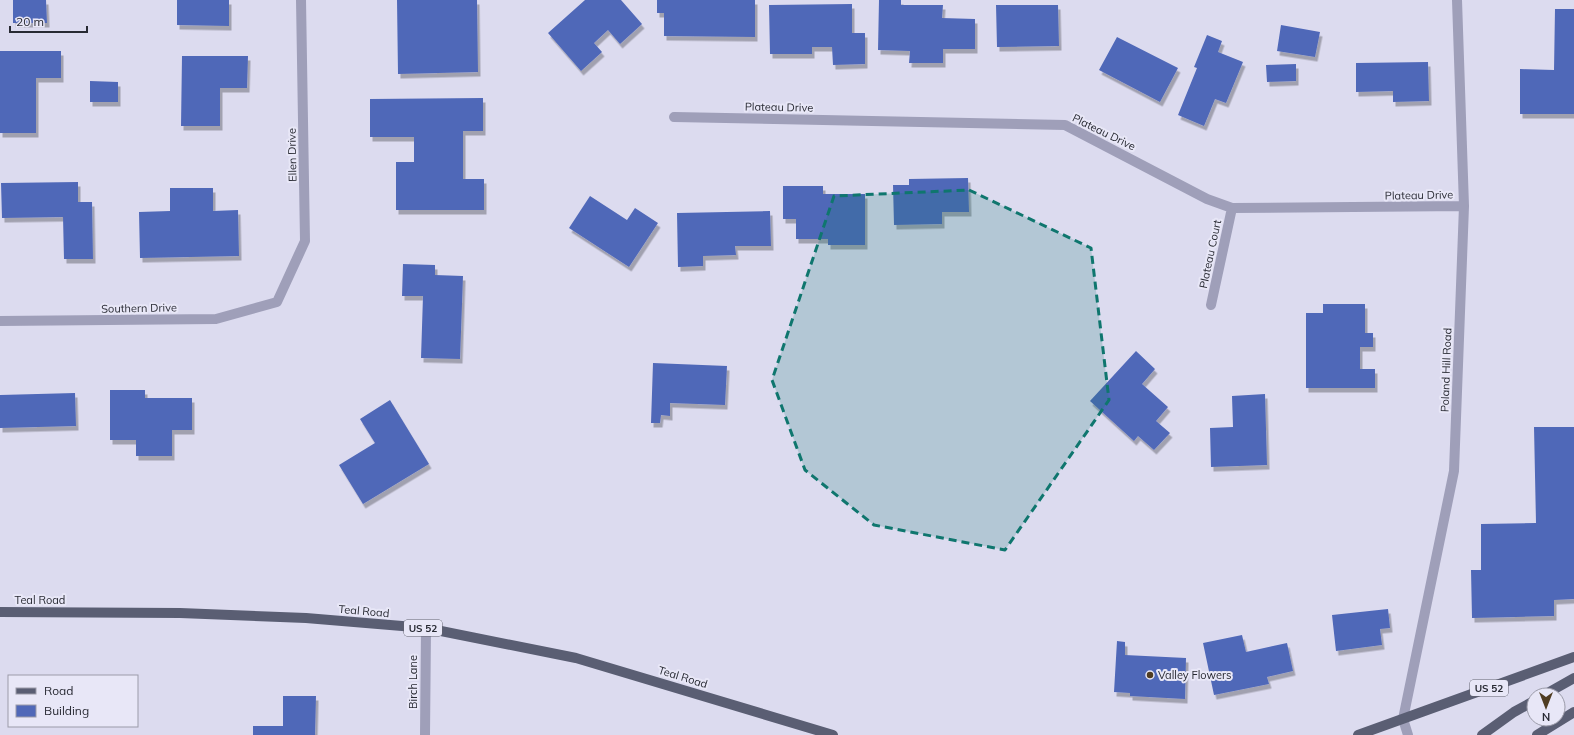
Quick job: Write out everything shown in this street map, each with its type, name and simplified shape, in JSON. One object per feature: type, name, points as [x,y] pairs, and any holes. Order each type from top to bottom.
[{"type":"main road","name":"Teal Road","points":[[0,612],[180,613],[306,618],[426,628],[576,658],[832,735]]},
{"type":"main road","name":"US 52","points":[[1358,735],[1574,658]]},
{"type":"main road","points":[[1558,687],[1574,678]]},
{"type":"main road","points":[[1482,735],[1514,712],[1526,705]]},
{"type":"main road","points":[[1537,735],[1574,712]]},
{"type":"street","name":"Ellen Drive","points":[[277,302],[305,241],[301,0]]},
{"type":"street","name":"Poland Hill Road","points":[[1408,735],[1403,719],[1454,471],[1464,206],[1457,0]]},
{"type":"street","name":"Plateau Drive","points":[[674,117],[1065,125],[1207,199],[1232,208],[1464,206]]},
{"type":"street","name":"Plateau Court","points":[[1211,305],[1232,208]]},
{"type":"street","name":"Southern Drive","points":[[0,321],[216,319],[277,302]]},
{"type":"street","name":"Birch Lane","points":[[425,735],[426,628]]},
{"type":"highlighted area","points":[[969,190],[1091,248],[1109,400],[1005,550],[874,525],[805,470],[772,380],[834,196]]},
{"type":"building","points":[[13,0],[46,0],[47,23],[13,23]]},
{"type":"building","points":[[177,0],[229,0],[229,26],[177,25]]},
{"type":"building","points":[[397,0],[477,0],[478,72],[398,74]]},
{"type":"building","points":[[585,0],[621,0],[642,24],[620,44],[608,30],[594,43],[602,52],[581,71],[548,33]]},
{"type":"building","points":[[657,0],[755,0],[755,37],[664,36],[664,13],[657,13]]},
{"type":"building","points":[[879,0],[901,0],[901,5],[943,5],[942,18],[975,19],[975,49],[943,49],[943,63],[909,63],[910,51],[878,50]]},
{"type":"building","points":[[852,4],[852,33],[865,33],[865,64],[833,65],[832,47],[812,47],[812,54],[770,54],[769,5]]},
{"type":"building","points":[[996,5],[1058,5],[1059,46],[997,47]]},
{"type":"building","points":[[1555,9],[1574,9],[1574,114],[1520,114],[1520,69],[1554,70]]},
{"type":"building","points":[[1281,25],[1320,32],[1315,57],[1277,51]]},
{"type":"building","points":[[1207,35],[1222,41],[1218,52],[1243,62],[1226,103],[1215,99],[1204,126],[1178,115],[1197,68],[1194,67]]},
{"type":"building","points":[[1117,37],[1178,68],[1160,102],[1099,70]]},
{"type":"building","points":[[0,51],[61,51],[61,78],[36,78],[36,133],[0,133]]},
{"type":"building","points":[[182,56],[248,56],[247,88],[220,88],[220,126],[181,126]]},
{"type":"building","points":[[1428,62],[1429,101],[1393,102],[1393,91],[1356,92],[1356,63]]},
{"type":"building","points":[[1296,64],[1296,81],[1267,82],[1266,65]]},
{"type":"building","points":[[90,81],[118,82],[118,102],[90,102]]},
{"type":"building","points":[[483,98],[483,131],[463,131],[463,179],[484,179],[484,210],[396,210],[396,162],[414,162],[414,137],[370,137],[370,99]]},
{"type":"building","points":[[968,178],[969,212],[942,212],[942,224],[894,225],[893,185],[909,185],[909,179]]},
{"type":"building","points":[[78,182],[78,202],[92,202],[93,259],[64,259],[63,217],[2,218],[1,183]]},
{"type":"building","points":[[783,186],[823,186],[823,194],[865,194],[865,245],[828,245],[828,239],[796,239],[796,219],[783,219]]},
{"type":"building","points":[[170,188],[213,188],[213,211],[238,210],[239,256],[140,258],[139,212],[170,211]]},
{"type":"building","points":[[590,196],[627,220],[635,208],[658,223],[629,267],[569,228]]},
{"type":"building","points":[[770,211],[771,246],[735,246],[736,255],[703,256],[703,266],[678,267],[677,213]]},
{"type":"building","points":[[403,264],[435,265],[435,275],[463,276],[460,359],[421,358],[423,296],[402,296]]},
{"type":"building","points":[[1323,304],[1365,304],[1365,333],[1373,333],[1373,347],[1360,347],[1360,369],[1375,369],[1375,388],[1306,388],[1306,313],[1323,313]]},
{"type":"building","points":[[1136,351],[1155,369],[1142,384],[1168,407],[1156,421],[1170,433],[1154,450],[1138,436],[1134,441],[1090,401]]},
{"type":"building","points":[[653,363],[727,366],[725,405],[670,403],[670,416],[661,415],[660,423],[651,423]]},
{"type":"building","points":[[110,390],[145,390],[145,398],[192,398],[192,430],[172,430],[172,456],[136,456],[136,440],[110,440]]},
{"type":"building","points":[[75,393],[76,426],[0,428],[0,395]]},
{"type":"building","points":[[1265,394],[1267,465],[1211,467],[1210,428],[1233,427],[1232,396]]},
{"type":"building","points":[[390,400],[429,464],[363,504],[339,465],[375,443],[360,419]]},
{"type":"building","points":[[1534,427],[1574,427],[1574,599],[1554,600],[1554,616],[1472,618],[1471,570],[1481,570],[1481,524],[1536,523]]},
{"type":"building","points":[[1388,609],[1390,628],[1380,629],[1382,645],[1336,651],[1332,615]]},
{"type":"building","points":[[1242,635],[1246,652],[1287,643],[1293,671],[1267,677],[1269,684],[1214,695],[1203,643]]},
{"type":"building","name":"Valley Flowers","points":[[1117,641],[1125,642],[1125,655],[1186,658],[1185,699],[1130,696],[1130,693],[1114,692]]},
{"type":"building","points":[[283,696],[316,696],[315,735],[253,735],[253,726],[283,726]]},
{"type":"place","name":"Valley Flowers","points":[[1150,675]]}]
